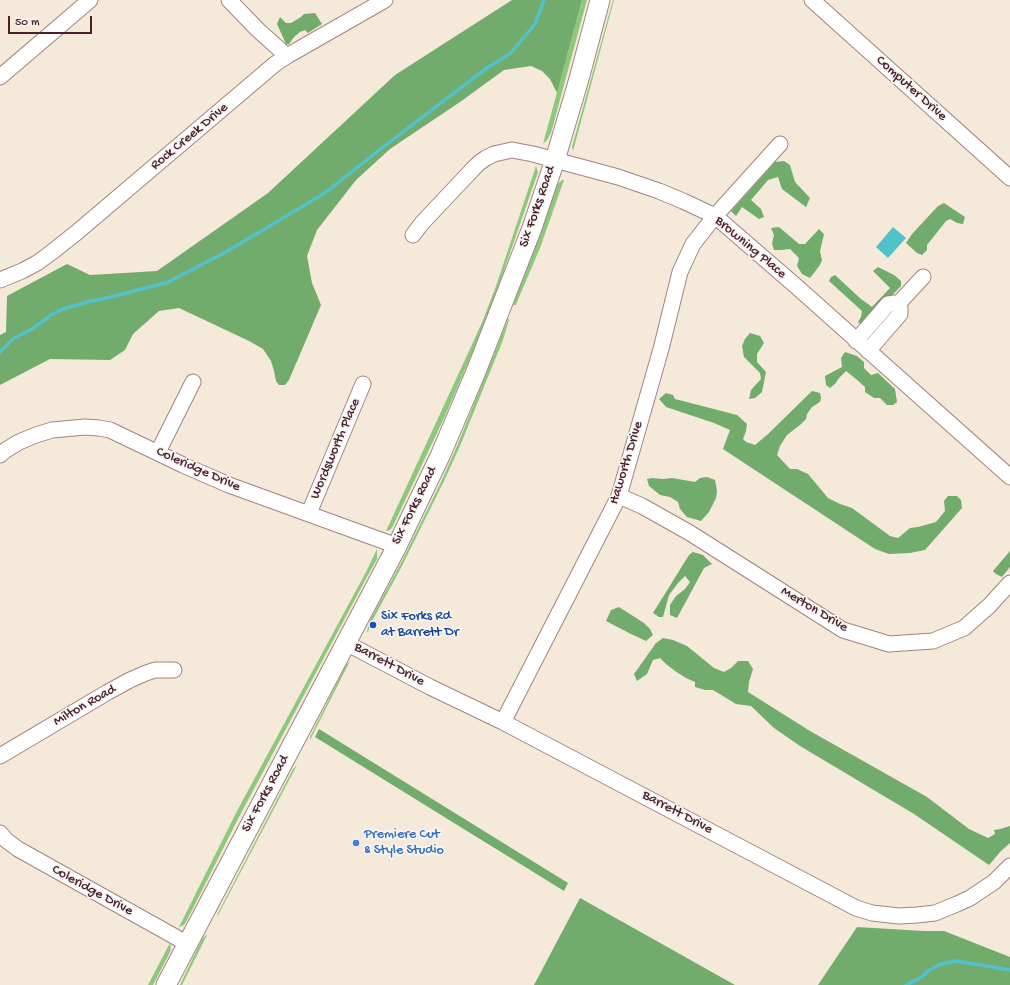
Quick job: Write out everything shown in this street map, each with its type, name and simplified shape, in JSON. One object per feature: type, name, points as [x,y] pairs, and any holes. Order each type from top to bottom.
[{"type":"main road","name":"Six Forks Road","points":[[166,985],[397,546],[440,456],[475,374],[532,228],[555,160],[600,0]]},
{"type":"street","points":[[0,77],[90,0]]},
{"type":"street","points":[[229,0],[258,30],[287,56]]},
{"type":"street","name":"Rock Creek Drive","points":[[0,280],[37,263],[76,234],[262,75],[287,56],[385,0]]},
{"type":"street","name":"Computer Drive","points":[[812,0],[1010,178]]},
{"type":"street","name":"Haworth Drive","points":[[503,722],[619,496],[661,349],[680,272],[693,244],[715,216],[780,144]]},
{"type":"street","name":"Browning Place","points":[[413,235],[422,223],[472,170],[486,158],[494,154],[512,150],[533,154],[618,177],[683,200],[715,216],[1010,477]]},
{"type":"street","points":[[898,304],[923,277]]},
{"type":"street","points":[[856,340],[888,304],[898,304]]},
{"type":"street","points":[[868,351],[900,314],[898,304]]},
{"type":"street","points":[[158,452],[193,382]]},
{"type":"street","name":"Wordsworth Place","points":[[309,513],[363,384]]},
{"type":"street","name":"Coleridge Drive","points":[[0,455],[19,442],[52,430],[85,427],[110,430],[229,485],[397,546]]},
{"type":"street","name":"Merton Drive","points":[[619,496],[642,506],[690,533],[843,630],[889,644],[933,640],[964,628],[989,606],[1010,583]]},
{"type":"street","name":"Barrett Drive","points":[[346,642],[430,687],[503,722],[861,910],[899,916],[935,912],[970,898],[994,882],[1010,866]]},
{"type":"street","name":"Milton Road","points":[[0,756],[130,680],[155,670],[174,670]]},
{"type":"street","name":"Coleridge Drive","points":[[0,833],[6,840],[18,849],[188,944]]},
{"type":"green space","points":[[512,0],[582,0],[557,93],[550,79],[542,71],[531,66],[504,70],[460,102],[390,149],[356,180],[317,230],[307,256],[312,283],[321,305],[289,380],[285,385],[279,385],[276,381],[271,361],[263,349],[179,308],[159,311],[133,334],[125,350],[110,360],[50,359],[0,385],[0,335],[6,332],[7,296],[67,264],[90,275],[157,271],[268,193],[395,75]]},
{"type":"green space","points":[[582,0],[587,0],[551,133],[543,144]]},
{"type":"green space","points":[[614,0],[573,151],[572,147]]},
{"type":"green space","points":[[315,13],[322,24],[308,33],[305,30],[300,32],[289,44],[286,44],[277,24],[280,17],[286,23],[291,23],[304,14]]},
{"type":"green space","points":[[784,161],[790,165],[795,182],[810,198],[806,207],[782,189],[778,177],[768,180],[751,200],[761,209],[764,217],[759,219],[742,207],[736,216],[731,211],[775,162]]},
{"type":"green space","points":[[536,166],[538,172],[486,322],[444,418],[393,526],[390,530],[386,531],[483,320],[496,286]]},
{"type":"green space","points":[[562,180],[564,180],[540,248],[516,305],[513,305],[556,187]]},
{"type":"green space","points":[[944,203],[965,217],[963,224],[957,223],[950,219],[946,221],[927,245],[927,250],[922,255],[917,253],[906,243],[912,234],[938,206]]},
{"type":"green space","points":[[779,227],[799,244],[805,244],[819,229],[824,234],[820,251],[822,260],[810,278],[802,274],[797,266],[799,258],[790,249],[774,250],[772,243],[774,235],[771,228]]},
{"type":"green space","points":[[878,267],[894,275],[901,281],[901,286],[863,326],[858,322],[862,311],[829,281],[831,277],[835,275],[872,307],[890,288],[873,271]]},
{"type":"green space","points":[[508,319],[509,320],[503,340],[460,446],[402,566],[367,632],[369,622],[402,561],[441,482]]},
{"type":"green space","points":[[750,333],[760,336],[764,343],[757,354],[757,362],[766,372],[762,392],[755,398],[749,399],[751,390],[761,379],[760,373],[744,357],[742,346]]},
{"type":"green space","points":[[845,352],[857,356],[864,362],[864,368],[871,375],[878,373],[895,389],[897,402],[893,405],[887,405],[880,398],[874,398],[865,392],[865,387],[846,371],[830,388],[826,385],[825,376],[842,367],[841,358]]},
{"type":"green space","points":[[812,391],[820,393],[820,402],[812,407],[807,414],[806,419],[800,425],[787,435],[780,446],[777,455],[790,469],[797,469],[808,474],[828,498],[852,508],[890,536],[898,538],[910,528],[936,522],[945,511],[944,501],[948,496],[957,496],[961,500],[962,508],[925,550],[910,553],[889,554],[875,549],[723,449],[730,430],[666,407],[659,399],[666,393],[673,395],[675,399],[737,415],[747,424],[743,439],[746,442],[755,445]]},
{"type":"green space","points":[[707,477],[715,480],[717,491],[716,498],[709,512],[701,521],[687,517],[680,509],[678,502],[670,497],[660,495],[649,486],[647,479],[672,478],[695,482],[700,478]]},
{"type":"green space","points":[[377,549],[377,559],[239,817],[186,922],[184,925],[179,927],[237,811]]},
{"type":"green space","points":[[1010,551],[1010,567],[1002,577],[993,571]]},
{"type":"green space","points":[[693,552],[703,555],[712,564],[704,568],[677,618],[670,615],[670,605],[676,596],[685,589],[690,582],[685,576],[669,595],[663,617],[659,617],[653,613],[689,555]]},
{"type":"green space","points":[[619,607],[644,623],[653,635],[646,641],[606,621],[611,610]]},
{"type":"green space","points":[[663,638],[673,640],[687,646],[714,668],[724,672],[738,661],[748,661],[753,669],[748,692],[810,731],[927,797],[969,829],[988,838],[995,834],[994,830],[1010,826],[1010,843],[989,865],[914,814],[800,746],[774,728],[751,706],[736,704],[713,690],[705,690],[695,687],[695,682],[675,671],[660,658],[653,660],[647,674],[637,681],[634,674],[656,643]]},
{"type":"green space","points":[[350,661],[310,740],[310,737],[346,665]]},
{"type":"green space","points":[[319,729],[568,883],[564,891],[315,737]]},
{"type":"green space","points":[[297,765],[217,917],[293,769]]},
{"type":"green space","points":[[580,898],[735,985],[534,985]]},
{"type":"green space","points":[[857,927],[944,931],[1010,957],[1010,985],[818,985]]},
{"type":"green space","points":[[206,935],[182,985],[180,985],[202,939]]},
{"type":"green space","points":[[170,943],[170,952],[153,985],[148,985]]},
{"type":"water","points":[[893,227],[906,238],[888,258],[876,247]]},
{"type":"waterway","points":[[0,352],[13,339],[32,329],[51,315],[63,309],[168,282],[226,252],[325,193],[488,67],[510,54],[535,24],[544,0]]},
{"type":"waterway","points":[[906,985],[922,977],[929,970],[941,964],[957,961],[1010,970]]},
{"type":"place","name":"Six Forks Rd at Barrett Dr","points":[[373,625]]},
{"type":"place","name":"Premiere Cut & Style Studio","points":[[356,843]]}]
